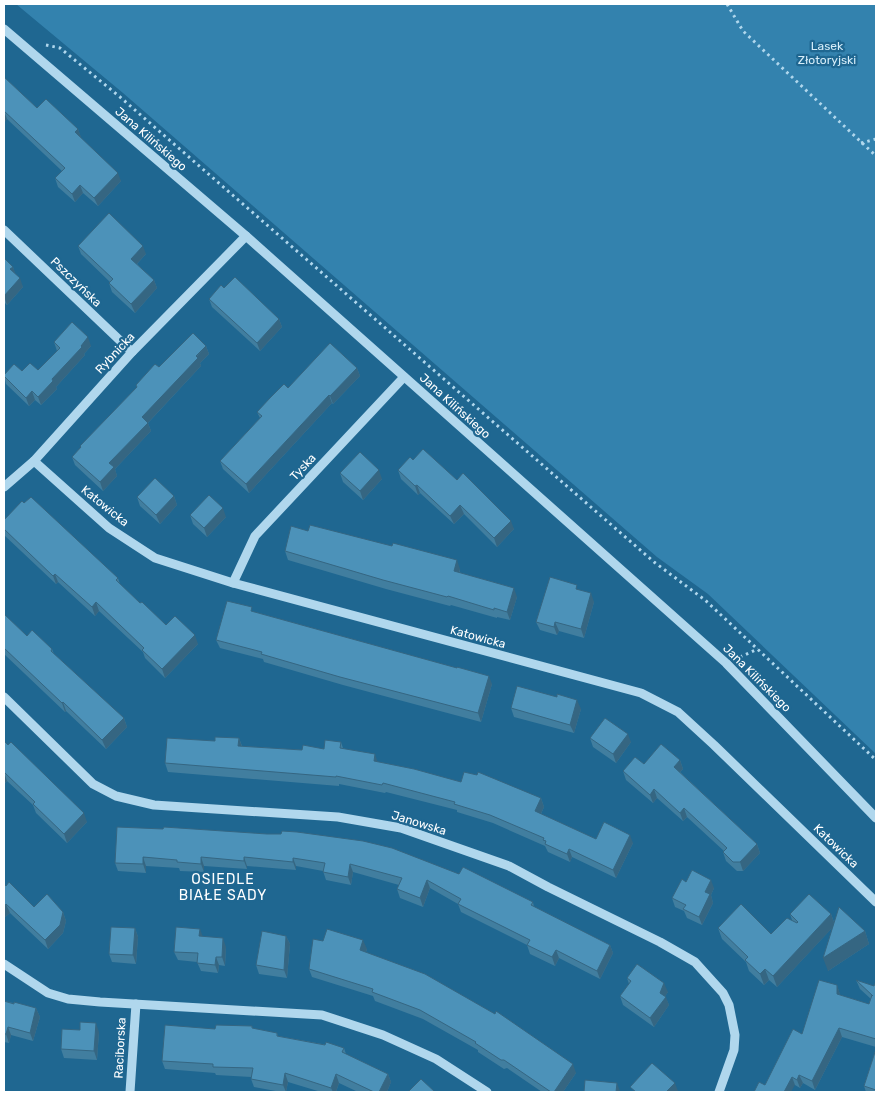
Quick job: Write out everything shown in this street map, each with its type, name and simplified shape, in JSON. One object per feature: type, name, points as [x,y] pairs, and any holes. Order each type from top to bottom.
[{"type":"street","name":"Jana Kilińskiego","points":[[4,29],[246,236],[726,663],[876,818]]},
{"type":"street","name":"Pszczyńska","points":[[4,230],[132,352]]},
{"type":"street","name":"Rybnicka","points":[[4,487],[34,462],[132,352],[246,236]]},
{"type":"street","name":"Tyska","points":[[233,583],[255,536],[404,377]]},
{"type":"street","name":"Katowicka","points":[[34,462],[109,528],[154,558],[233,583],[641,694],[678,712],[876,902]]},
{"type":"street","name":"Janowska","points":[[4,696],[94,784],[116,796],[154,805],[338,817],[401,828],[509,866],[660,942],[696,962],[723,993],[729,1005],[735,1035],[734,1050],[719,1092]]},
{"type":"street","points":[[4,964],[48,993],[68,998],[322,1015],[383,1035],[436,1059],[487,1092]]},
{"type":"street","name":"Raciborska","points":[[130,1092],[136,1004]]},
{"type":"path","points":[[727,4],[743,31],[876,156]]},
{"type":"path","points":[[44,44],[60,48],[120,97],[654,562],[705,600],[876,760]]},
{"type":"path","points":[[861,143],[876,140]]},
{"type":"green space","name":"Lasek Złotoryjski","points":[[16,4],[876,4],[876,754],[708,594],[657,557],[123,93]]},
{"type":"building","points":[[4,77],[37,108],[46,99],[78,129],[75,132],[118,173],[94,198],[80,185],[72,194],[55,178],[65,168],[4,111]]},
{"type":"building","points":[[109,213],[143,246],[131,259],[154,280],[131,304],[109,283],[113,279],[78,246]]},
{"type":"building","points":[[4,258],[13,267],[10,269],[20,278],[4,296]]},
{"type":"building","points":[[235,277],[279,319],[257,343],[209,299],[221,285],[224,288]]},
{"type":"building","points":[[72,322],[88,337],[82,347],[38,397],[32,391],[26,398],[4,375],[14,364],[22,371],[30,363],[38,370],[60,348],[54,342]]},
{"type":"building","points":[[193,333],[206,346],[196,356],[198,358],[142,417],[148,423],[109,463],[114,467],[100,482],[72,457],[80,446],[137,387],[136,385],[155,364],[159,367]]},
{"type":"building","points":[[330,343],[357,368],[329,395],[246,484],[220,461],[262,416],[257,412],[270,398],[284,384],[288,388]]},
{"type":"building","points":[[423,449],[457,480],[463,473],[511,521],[494,538],[460,505],[450,516],[398,470],[410,457],[413,460]]},
{"type":"building","points":[[360,452],[379,470],[360,491],[340,473]]},
{"type":"building","points":[[155,478],[174,496],[156,515],[137,497]]},
{"type":"building","points":[[209,495],[223,508],[204,528],[190,515]]},
{"type":"building","points":[[31,497],[118,578],[116,580],[140,603],[142,602],[166,625],[175,616],[195,635],[162,669],[142,650],[144,648],[96,602],[92,607],[55,574],[53,576],[4,529],[4,520],[22,501],[24,503]]},
{"type":"building","points":[[310,525],[392,546],[393,543],[457,560],[454,571],[514,588],[507,612],[383,580],[285,551],[291,526],[308,531]]},
{"type":"building","points":[[550,577],[577,585],[576,589],[591,593],[581,629],[555,622],[554,627],[536,622]]},
{"type":"building","points":[[227,601],[252,607],[251,611],[489,676],[478,713],[340,677],[261,654],[262,652],[216,640]]},
{"type":"building","points":[[4,614],[27,636],[32,630],[52,649],[51,651],[124,718],[102,740],[4,648]]},
{"type":"building","points":[[517,686],[557,697],[557,694],[577,700],[570,725],[511,708]]},
{"type":"building","points":[[605,718],[628,734],[613,754],[590,738]]},
{"type":"building","points":[[215,737],[239,738],[238,746],[302,750],[303,745],[324,749],[325,740],[341,742],[340,748],[375,754],[374,761],[414,769],[461,782],[464,772],[477,775],[478,772],[541,798],[535,811],[596,839],[604,822],[630,835],[613,870],[569,849],[567,854],[545,844],[544,838],[490,815],[454,804],[455,802],[383,783],[382,785],[336,776],[165,763],[167,738],[215,741]]},
{"type":"building","points":[[4,741],[8,745],[11,742],[84,813],[64,834],[4,772]]},
{"type":"building","points":[[661,744],[680,760],[674,767],[757,844],[740,862],[733,862],[723,852],[727,848],[684,808],[680,813],[654,789],[650,795],[623,771],[635,757],[644,764]]},
{"type":"building","points":[[117,827],[163,829],[164,827],[267,834],[281,834],[282,831],[363,841],[392,848],[459,874],[463,867],[533,902],[531,905],[610,945],[597,971],[556,950],[552,957],[527,945],[530,940],[458,904],[461,899],[427,880],[420,898],[397,889],[402,878],[350,864],[348,877],[323,872],[325,863],[293,858],[293,862],[244,857],[244,861],[201,857],[201,864],[143,857],[143,864],[115,863]]},
{"type":"building","points":[[692,870],[711,880],[705,892],[710,894],[699,917],[683,909],[686,905],[672,898],[682,879],[686,882]]},
{"type":"building","points":[[9,882],[34,907],[47,894],[63,912],[60,925],[45,940],[6,904],[4,907],[4,884],[6,886]]},
{"type":"building","points":[[809,894],[831,914],[773,976],[765,969],[760,974],[745,960],[748,957],[718,928],[741,904],[771,934],[787,918],[798,922],[790,914]]},
{"type":"building","points":[[839,907],[865,931],[823,958]]},
{"type":"building","points":[[111,927],[135,928],[133,955],[109,954]]},
{"type":"building","points":[[176,927],[200,929],[199,936],[223,938],[222,957],[216,957],[215,965],[197,963],[198,953],[174,952]]},
{"type":"building","points":[[327,929],[363,940],[360,950],[425,974],[495,1014],[496,1011],[573,1064],[554,1092],[551,1092],[476,1042],[420,1010],[372,992],[373,989],[309,969],[313,939],[323,941]]},
{"type":"building","points":[[262,931],[286,936],[284,970],[256,965]]},
{"type":"building","points":[[637,964],[664,983],[660,993],[666,997],[650,1018],[620,996],[631,981],[627,978]]},
{"type":"building","points":[[819,980],[837,985],[837,994],[869,1004],[872,995],[856,980],[874,986],[876,981],[876,1039],[839,1028],[812,1081],[799,1075],[797,1080],[792,1077],[784,1092],[754,1092],[759,1082],[765,1085],[793,1029],[802,1034]]},
{"type":"building","points":[[4,1001],[36,1008],[30,1033],[8,1027],[6,1034],[4,1034]]},
{"type":"building","points":[[80,1022],[96,1023],[94,1051],[61,1049],[62,1029],[80,1030]]},
{"type":"building","points":[[165,1025],[215,1029],[216,1025],[252,1026],[252,1028],[277,1033],[277,1036],[325,1045],[326,1042],[344,1048],[342,1052],[388,1074],[379,1092],[374,1092],[336,1074],[331,1088],[285,1073],[283,1085],[251,1079],[253,1068],[213,1067],[213,1064],[162,1061]]},
{"type":"building","points":[[876,1049],[876,1090],[864,1086]]},
{"type":"building","points":[[652,1063],[675,1083],[666,1092],[636,1092],[630,1087]]},
{"type":"building","points":[[421,1079],[435,1092],[408,1092]]},
{"type":"building","points":[[585,1080],[617,1083],[616,1092],[584,1092]]},
{"type":"district","name":"OSIEDLE BIAŁE SADY","points":[[223,888]]}]
